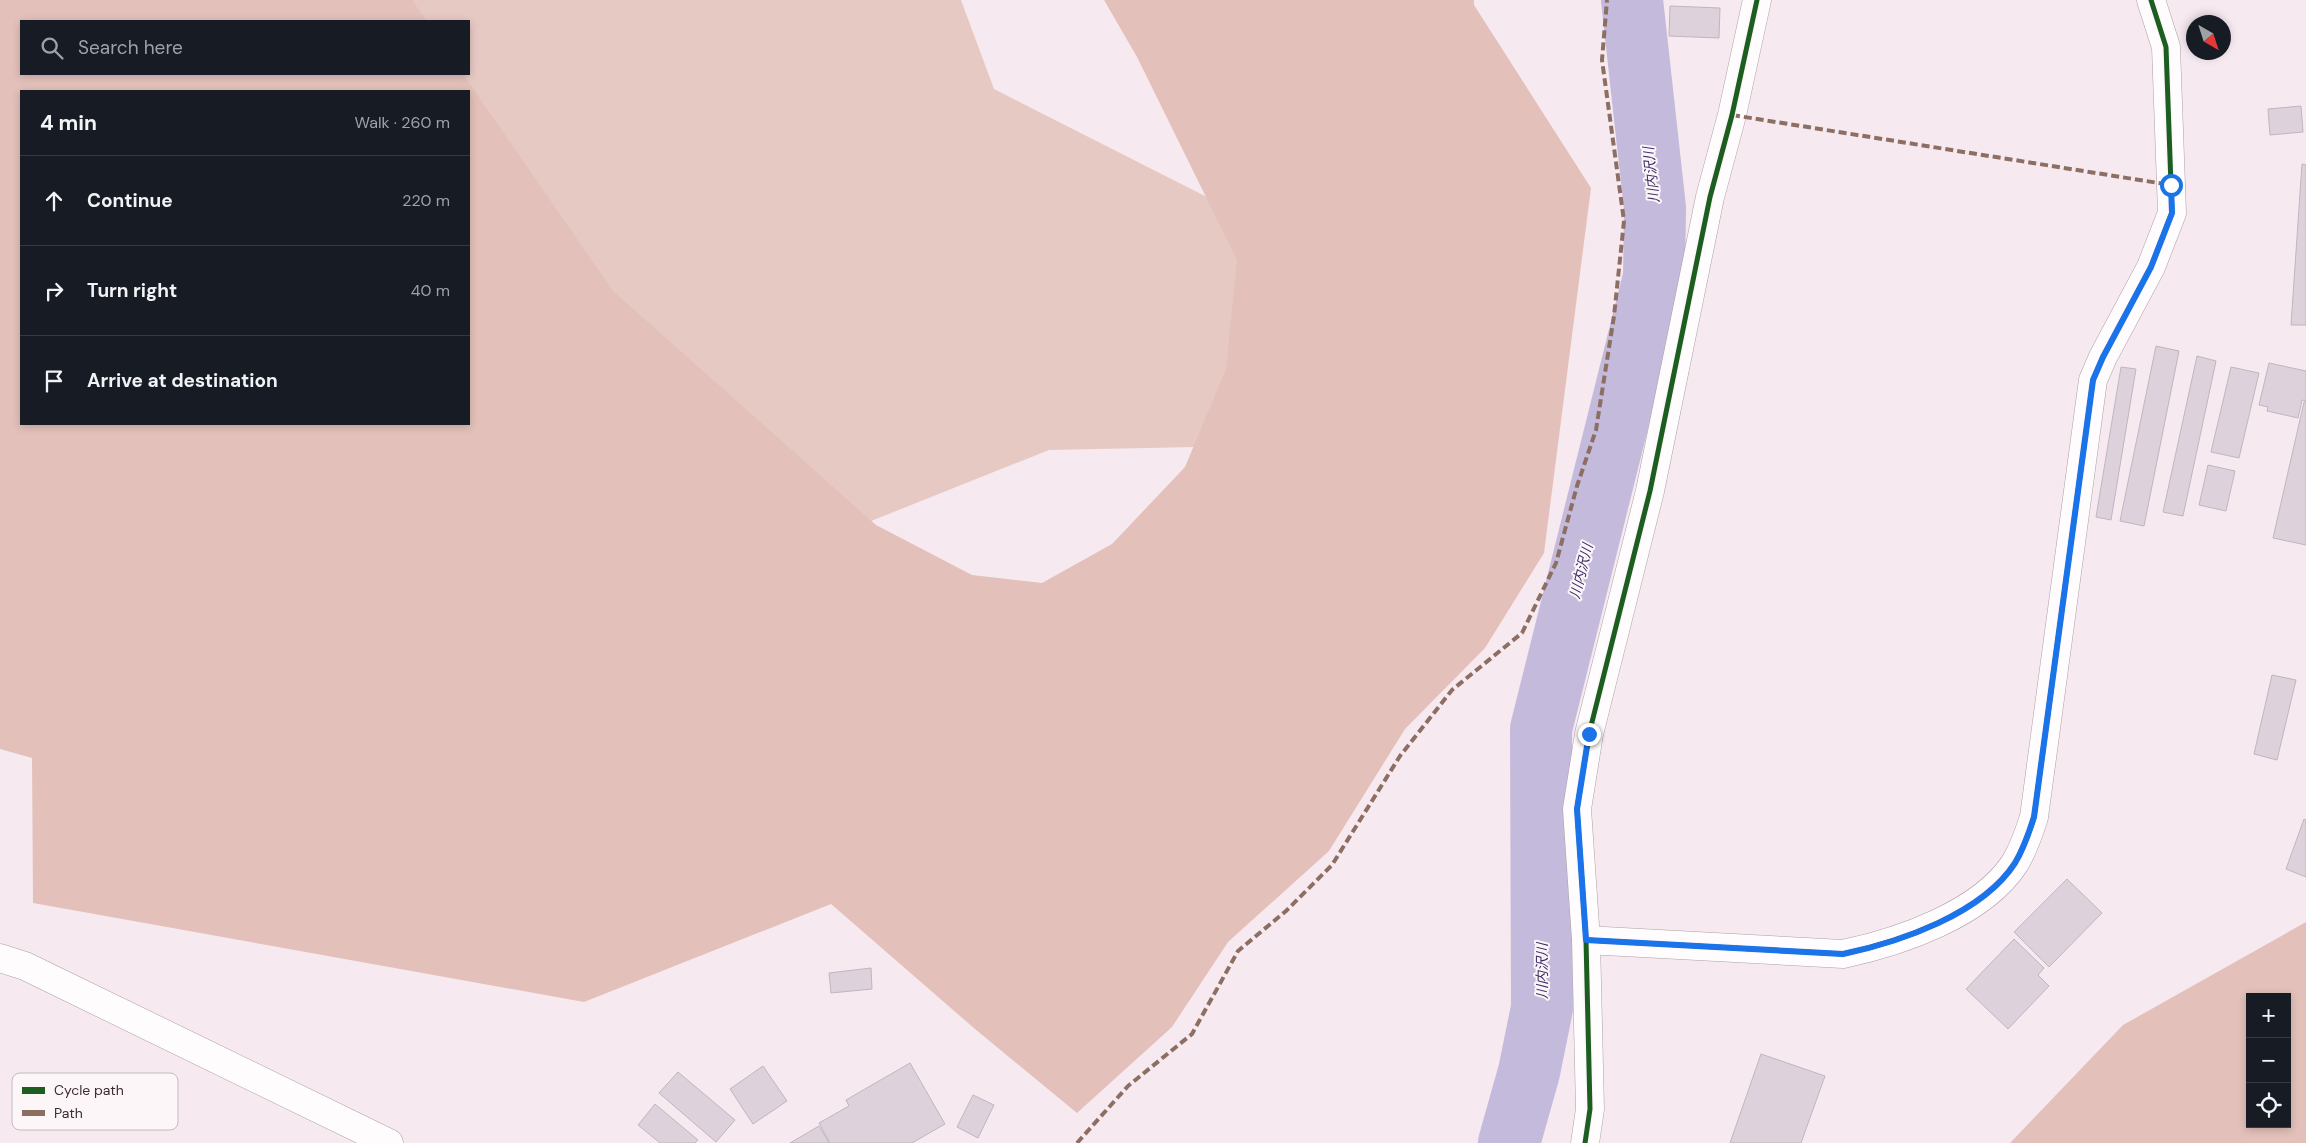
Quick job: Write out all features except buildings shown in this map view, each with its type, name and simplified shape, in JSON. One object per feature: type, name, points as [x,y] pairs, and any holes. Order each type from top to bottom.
[{"type":"street","points":[[1585,1143],[1590,1109],[1586,940],[1577,809],[1589,734],[1650,491],[1710,197],[1732,115],[1757,0]]},
{"type":"street","points":[[1586,940],[1843,954],[1878,947],[1919,931],[1958,912],[1986,894],[2014,864],[2026,841],[2034,817],[2093,380],[2103,357],[2151,267],[2172,213],[2166,47],[2151,0]]},
{"type":"street","points":[[0,958],[24,966],[389,1143]]},
{"type":"shaded area","points":[[0,0],[412,0],[426,20],[20,20],[20,75],[464,75],[613,291],[876,525],[972,575],[1042,583],[1112,544],[1185,467],[1226,369],[1237,260],[1137,57],[1104,0],[1474,0],[1474,5],[1591,188],[1544,553],[1485,648],[1405,729],[1329,851],[1228,942],[1172,1027],[1077,1113],[975,1029],[831,904],[584,1002],[33,903],[32,758],[0,749]]},
{"type":"shaded area","points":[[313,0],[961,0],[994,89],[1284,236],[1243,446],[1049,450],[826,539],[567,324],[470,90],[377,75],[470,75],[470,20],[329,20]]},
{"type":"shaded area","points":[[2306,922],[2306,1143],[2010,1143],[2123,1025]]},
{"type":"waterway","name":"川内沢川","points":[[1509,1143],[1529,1072],[1542,1008],[1541,729],[1654,277],[1655,208],[1632,0]]},
{"type":"marked path","points":[[1077,1143],[1128,1086],[1192,1034],[1238,951],[1286,911],[1332,865],[1400,756],[1452,690],[1522,633],[1556,563],[1577,486],[1596,430],[1614,316],[1624,221],[1602,60],[1607,0]]},
{"type":"marked path","points":[[1732,115],[2171,185]]},
{"type":"cycle path","points":[[1585,1143],[1590,1109],[1586,940],[1577,809],[1589,734],[1650,491],[1710,197],[1732,115],[1757,0]]},
{"type":"cycle path","points":[[1586,940],[1843,954],[1889,942],[1914,933],[1961,911],[1982,897],[2000,881],[2015,863],[2024,846],[2034,817],[2093,380],[2103,357],[2151,267],[2172,213],[2166,47],[2151,0]]},
{"type":"route","points":[[1589,734],[1577,809],[1586,940],[1843,954],[1878,947],[1919,931],[1958,912],[1986,894],[2001,880],[2014,864],[2026,841],[2034,817],[2093,380],[2103,357],[2151,267],[2172,213],[2171,185]]}]
